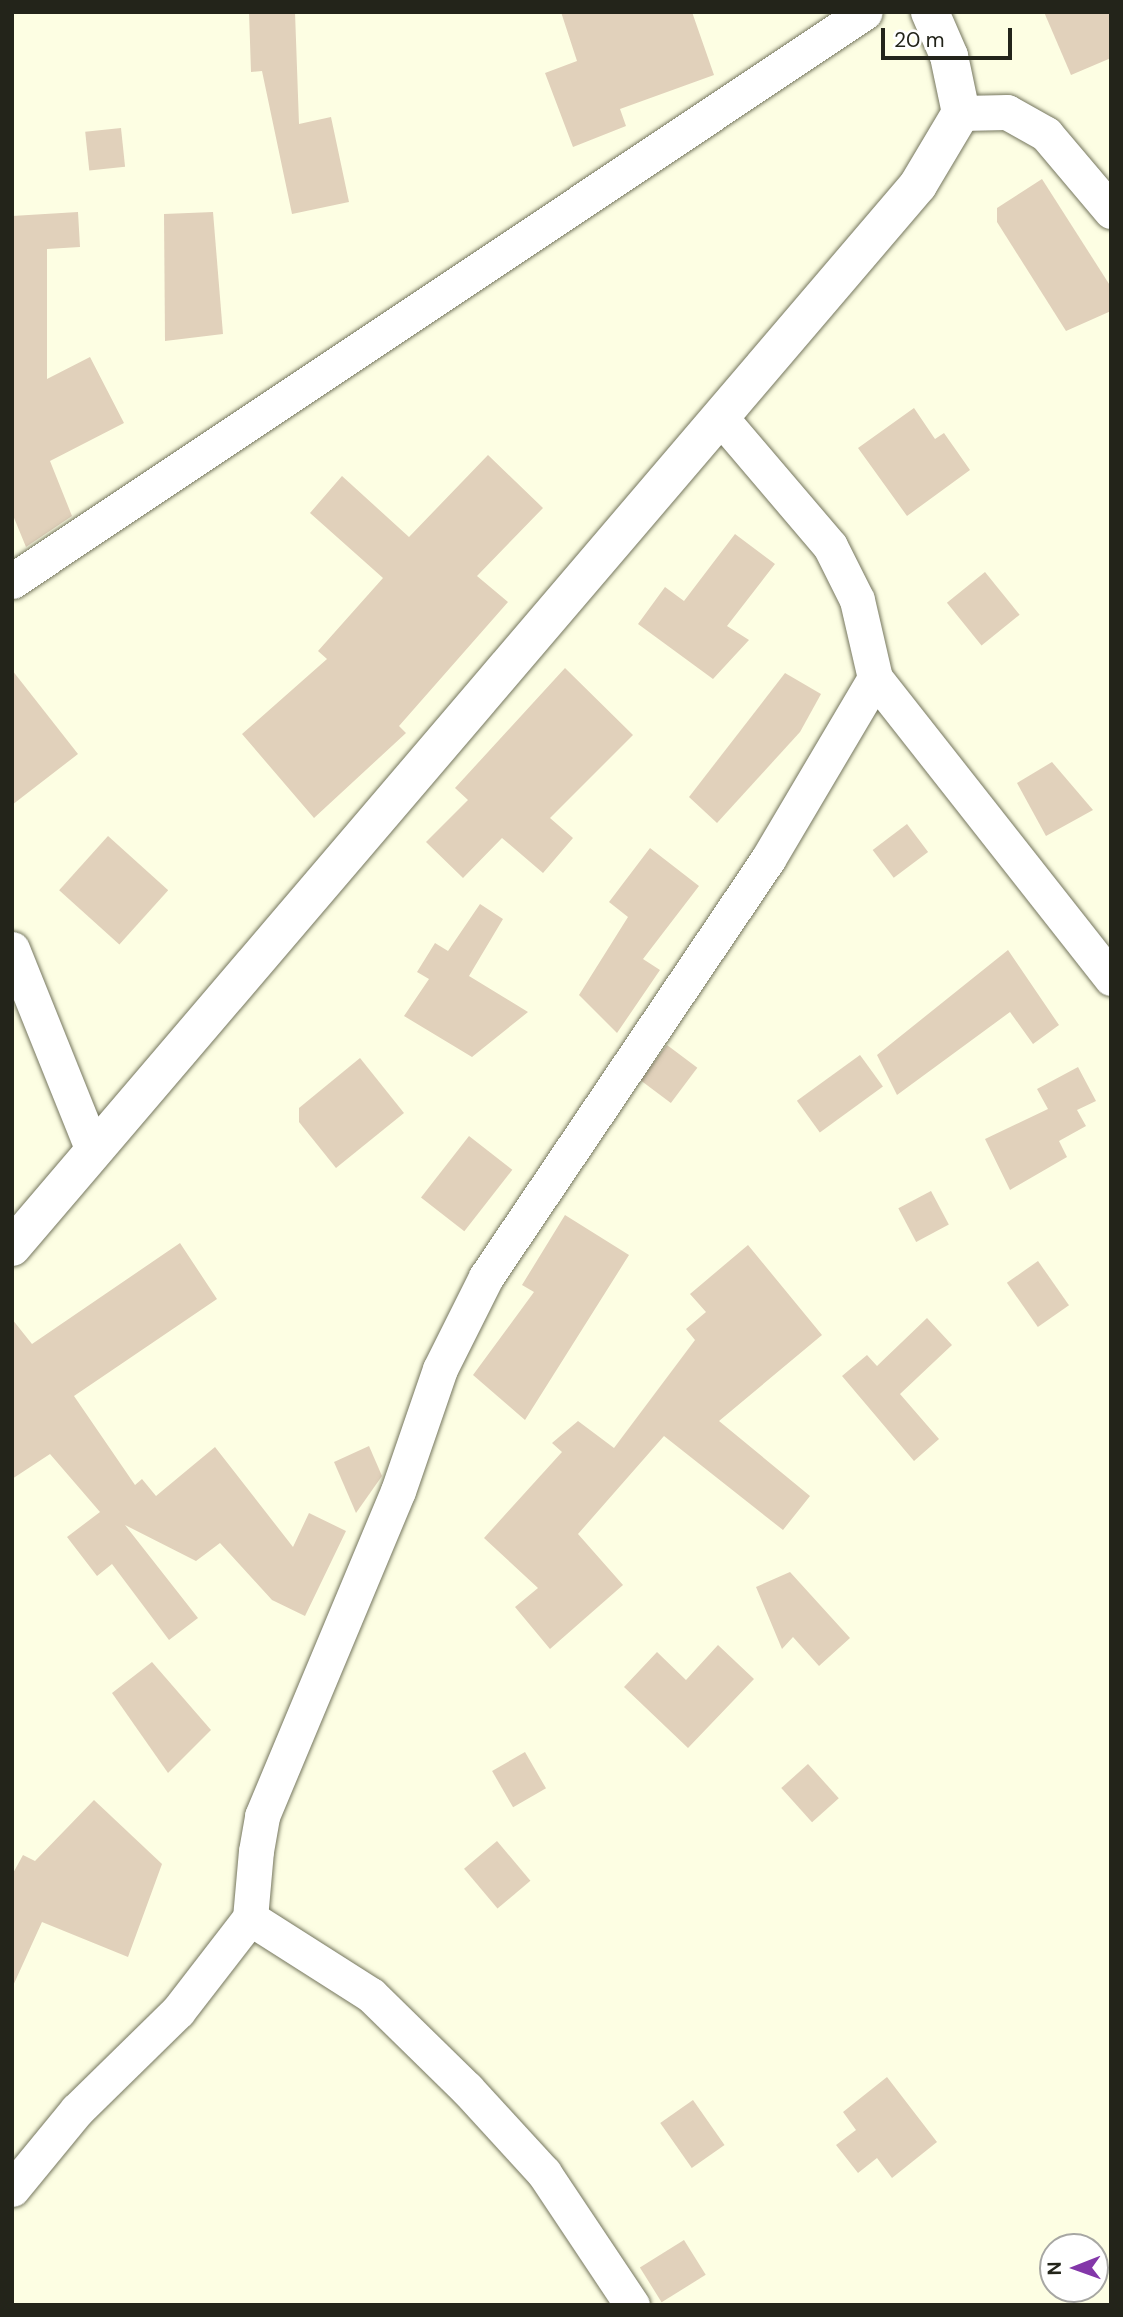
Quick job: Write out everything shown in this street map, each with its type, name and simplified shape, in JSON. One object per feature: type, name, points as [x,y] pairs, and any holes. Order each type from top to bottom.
[{"type":"street","points":[[12,581],[865,12]]},
{"type":"street","points":[[12,1247],[918,185],[961,113],[950,56],[930,12]]},
{"type":"street","points":[[961,113],[1007,112],[1046,134],[1111,211]]},
{"type":"street","points":[[721,418],[830,546],[857,600],[875,678],[1111,978]]},
{"type":"street","points":[[12,2189],[77,2110],[178,2011],[250,1918],[262,1816],[457,1335],[494,1266],[768,859],[875,678]]},
{"type":"street","points":[[12,950],[93,1151]]},
{"type":"street","points":[[250,1918],[371,1995],[467,2090],[544,2173],[632,2305]]},
{"type":"building","points":[[249,12],[295,12],[299,124],[331,117],[349,202],[292,214],[262,71],[251,72]]},
{"type":"building","points":[[561,12],[692,12],[714,75],[620,109],[626,126],[573,147],[545,73],[577,61]]},
{"type":"building","points":[[1044,12],[1111,12],[1111,58],[1071,75]]},
{"type":"building","points":[[121,128],[125,167],[89,171],[85,132]]},
{"type":"building","points":[[1042,179],[1111,287],[1111,311],[1066,331],[997,222],[997,208]]},
{"type":"building","points":[[78,212],[80,247],[47,249],[47,379],[90,357],[124,423],[50,461],[72,516],[26,547],[12,513],[12,216]]},
{"type":"building","points":[[213,212],[223,334],[165,341],[164,214]]},
{"type":"building","points":[[914,408],[935,439],[944,433],[970,470],[907,516],[858,448]]},
{"type":"building","points":[[488,455],[543,508],[477,576],[508,602],[399,726],[406,733],[314,818],[242,734],[327,659],[318,651],[383,578],[310,513],[342,476],[409,537]]},
{"type":"building","points":[[735,534],[775,564],[727,626],[749,640],[713,679],[638,624],[665,587],[684,601]]},
{"type":"building","points":[[985,572],[1020,615],[982,646],[947,603]]},
{"type":"building","points":[[565,668],[633,735],[550,818],[573,838],[543,873],[502,838],[463,878],[426,842],[468,800],[455,788]]},
{"type":"building","points":[[12,670],[78,754],[12,805]]},
{"type":"building","points":[[785,673],[821,694],[800,732],[717,823],[689,797]]},
{"type":"building","points":[[1052,762],[1093,810],[1046,836],[1017,783]]},
{"type":"building","points":[[907,824],[928,852],[894,878],[873,850]]},
{"type":"building","points":[[108,836],[168,890],[119,944],[59,890]]},
{"type":"building","points":[[650,848],[699,886],[643,959],[660,970],[617,1033],[579,995],[628,917],[609,902]]},
{"type":"building","points":[[480,904],[503,919],[469,976],[528,1012],[472,1057],[404,1016],[429,979],[417,972],[435,943],[448,951]]},
{"type":"building","points":[[1008,950],[1059,1025],[1033,1044],[1010,1012],[897,1095],[877,1055]]},
{"type":"building","points":[[667,1045],[697,1068],[671,1103],[641,1080]]},
{"type":"building","points":[[860,1055],[883,1087],[820,1132],[797,1101]]},
{"type":"building","points":[[360,1058],[404,1113],[336,1168],[299,1122],[299,1108]]},
{"type":"building","points":[[1078,1067],[1096,1101],[1077,1110],[1086,1126],[1059,1141],[1067,1157],[1010,1190],[985,1139],[1048,1109],[1037,1089]]},
{"type":"building","points":[[469,1136],[512,1170],[464,1231],[421,1197]]},
{"type":"building","points":[[931,1191],[949,1225],[916,1242],[898,1208]]},
{"type":"building","points":[[565,1215],[629,1255],[525,1420],[473,1375],[534,1292],[522,1285]]},
{"type":"building","points":[[180,1243],[217,1299],[74,1396],[135,1485],[142,1479],[156,1496],[215,1447],[293,1547],[309,1513],[346,1531],[305,1616],[272,1600],[220,1543],[196,1561],[125,1525],[198,1618],[169,1640],[112,1564],[97,1576],[67,1537],[100,1512],[50,1454],[12,1479],[12,1319],[32,1344]]},
{"type":"building","points":[[748,1245],[822,1335],[719,1421],[810,1496],[783,1530],[664,1436],[578,1534],[623,1585],[550,1649],[515,1607],[538,1588],[484,1538],[562,1452],[552,1443],[578,1421],[614,1448],[695,1340],[686,1329],[706,1312],[690,1294]]},
{"type":"building","points":[[1038,1261],[1069,1305],[1038,1327],[1007,1283]]},
{"type":"building","points":[[927,1318],[952,1345],[900,1394],[939,1439],[914,1461],[842,1376],[867,1355],[877,1366]]},
{"type":"building","points":[[369,1446],[382,1476],[356,1513],[334,1462]]},
{"type":"building","points":[[790,1572],[850,1638],[819,1666],[793,1637],[782,1649],[756,1587]]},
{"type":"building","points":[[718,1645],[754,1679],[688,1748],[624,1687],[657,1652],[686,1680]]},
{"type":"building","points":[[152,1662],[211,1730],[168,1773],[112,1693]]},
{"type":"building","points":[[525,1752],[546,1788],[513,1807],[492,1771]]},
{"type":"building","points":[[808,1764],[839,1798],[812,1822],[781,1788]]},
{"type":"building","points":[[94,1800],[162,1864],[128,1957],[42,1922],[12,1988],[12,1875],[23,1855],[35,1861]]},
{"type":"building","points":[[497,1841],[530,1881],[497,1908],[464,1869]]},
{"type":"building","points":[[887,2077],[937,2142],[892,2178],[877,2158],[858,2173],[836,2145],[856,2130],[843,2112]]},
{"type":"building","points":[[693,2100],[725,2145],[692,2168],[660,2123]]},
{"type":"building","points":[[684,2240],[706,2275],[662,2302],[640,2268]]}]
